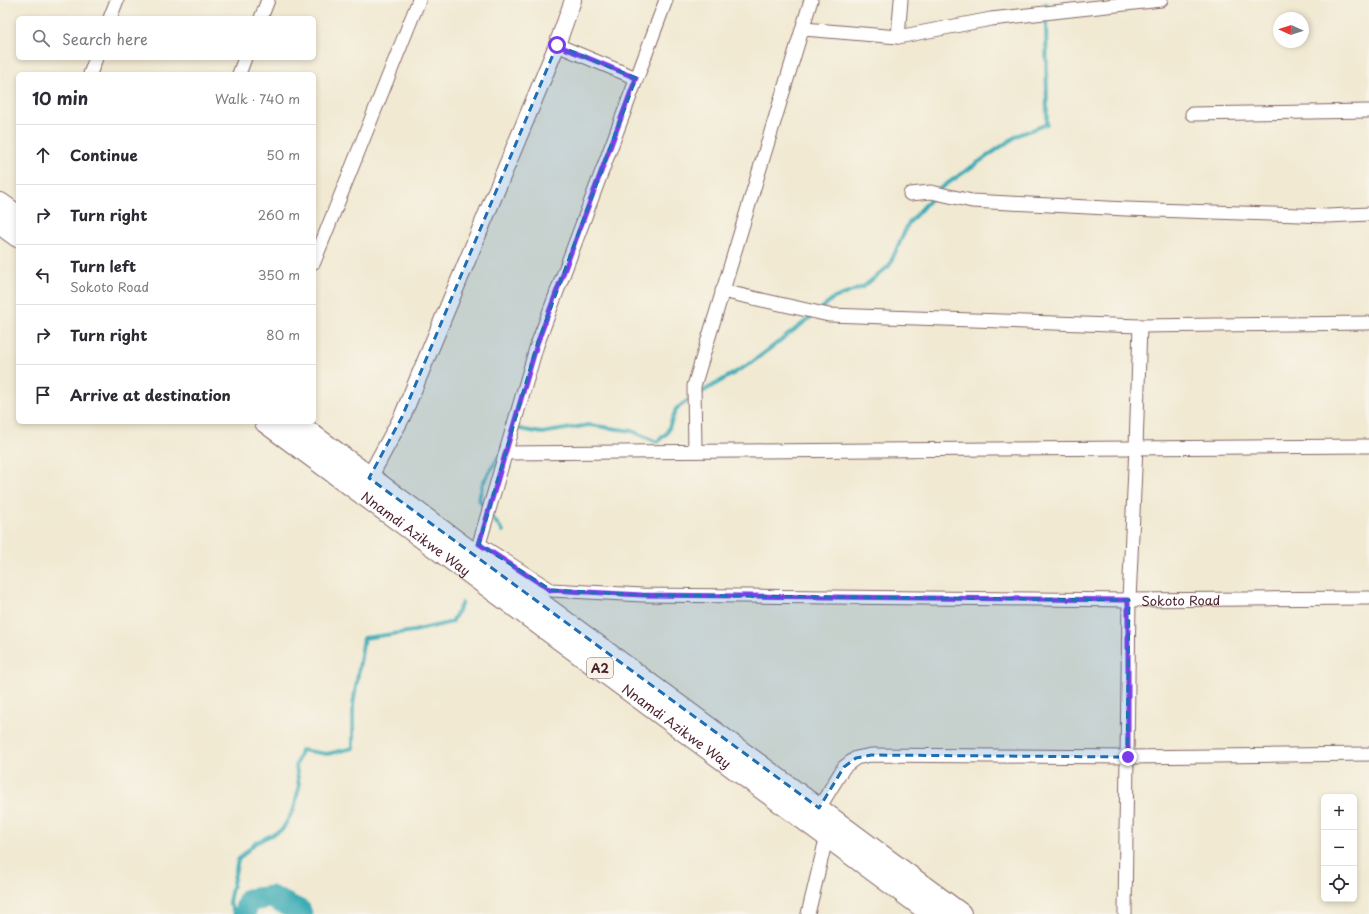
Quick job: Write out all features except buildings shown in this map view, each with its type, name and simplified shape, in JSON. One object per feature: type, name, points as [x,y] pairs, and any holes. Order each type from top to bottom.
[{"type":"highway","points":[[0,204],[16,216]]},
{"type":"highway","points":[[0,223],[16,235]]},
{"type":"highway","name":"Nnamdi Azikwe Way","points":[[269,424],[364,484],[819,808],[960,914]]},
{"type":"highway","name":"Nnamdi Azikwe Way","points":[[296,424],[364,484],[933,914]]},
{"type":"street","points":[[111,16],[117,0]]},
{"type":"street","points":[[262,16],[268,0]]},
{"type":"street","points":[[316,257],[419,0]]},
{"type":"street","points":[[364,484],[402,417],[557,45],[573,0]]},
{"type":"street","points":[[666,0],[537,344],[506,453],[1369,446]]},
{"type":"street","points":[[695,451],[694,390],[722,291],[804,29],[811,0]]},
{"type":"street","points":[[898,37],[901,0]]},
{"type":"street","points":[[804,29],[898,37],[991,18],[1161,0]]},
{"type":"street","points":[[557,45],[636,78]]},
{"type":"street","points":[[91,72],[95,60]]},
{"type":"street","points":[[240,72],[244,60]]},
{"type":"street","points":[[1192,114],[1369,111]]},
{"type":"street","points":[[910,194],[931,192],[972,201],[1157,210],[1328,216],[1369,214]]},
{"type":"street","points":[[722,291],[829,315],[1140,326],[1369,323]]},
{"type":"street","points":[[1125,914],[1128,757],[1128,600],[1136,447],[1140,326]]},
{"type":"street","name":"Sokoto Road","points":[[506,453],[479,544],[550,590],[642,595],[1128,600],[1369,598]]},
{"type":"street","points":[[819,808],[844,767],[856,758],[871,755],[1128,757],[1369,754]]},
{"type":"street","points":[[808,914],[827,835]]},
{"type":"highlighted area","points":[[557,45],[636,78],[537,345],[479,544],[551,590],[642,595],[1129,600],[1127,757],[871,755],[856,758],[844,767],[819,808],[369,478],[402,417]]},
{"type":"waterway","points":[[938,190],[1018,135],[1047,124],[1046,4]]},
{"type":"waterway","points":[[820,310],[832,299],[863,287],[889,266],[908,224],[934,195]]},
{"type":"waterway","points":[[697,395],[751,363],[815,314]]},
{"type":"waterway","points":[[514,428],[542,433],[589,425],[632,431],[657,442],[667,433],[676,409],[691,398]]},
{"type":"waterway","points":[[486,510],[479,499],[483,483],[499,456]]},
{"type":"waterway","points":[[490,515],[503,531]]},
{"type":"waterway","points":[[235,914],[229,902],[238,860],[255,843],[282,830],[294,809],[299,786],[296,766],[301,750],[327,754],[353,748],[353,705],[364,638],[414,631],[452,622],[462,603]]},
{"type":"waterway","points":[[244,914],[249,900],[271,897],[300,911],[301,914]]},
{"type":"route","points":[[557,45],[636,78],[537,344],[479,544],[550,590],[642,595],[1128,600],[1128,757]]}]
